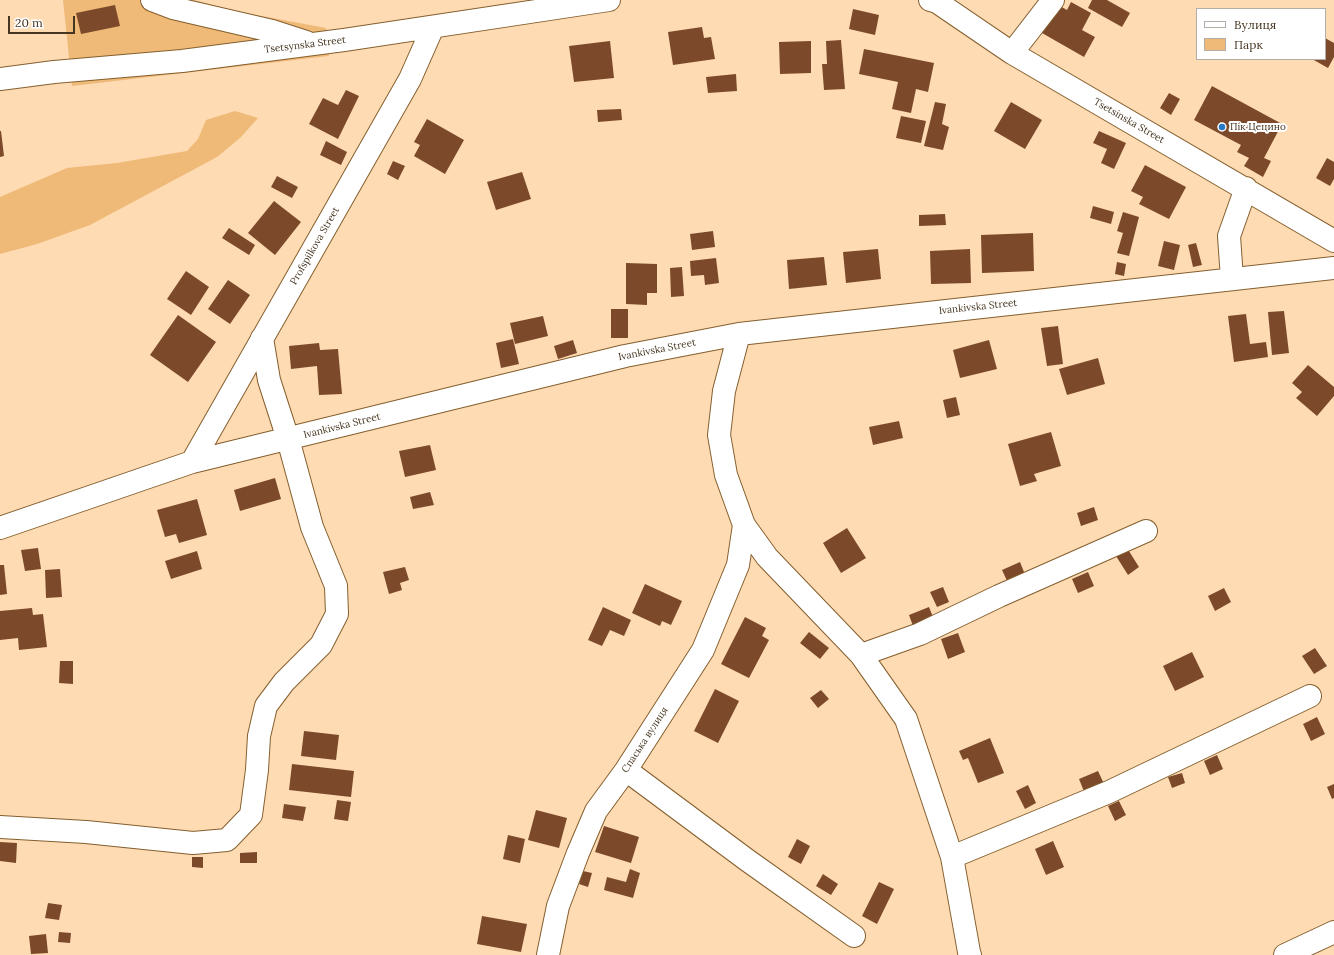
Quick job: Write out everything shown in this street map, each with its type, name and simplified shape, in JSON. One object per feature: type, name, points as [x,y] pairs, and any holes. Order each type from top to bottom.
[{"type":"street","points":[[152,0],[173,8],[272,31],[313,44]]},
{"type":"street","name":"Tsetsynska Street","points":[[0,79],[54,72],[182,61],[433,27],[609,0]]},
{"type":"street","points":[[930,0],[937,2],[1012,53],[1053,0]]},
{"type":"street","name":"Profspilkova Street","points":[[192,462],[410,79],[433,27]]},
{"type":"street","name":"Tsetsinska Street","points":[[1012,53],[1246,188],[1334,241]]},
{"type":"street","points":[[1232,279],[1229,236],[1246,188]]},
{"type":"street","name":"Ivankivska Street","points":[[0,528],[192,462],[624,356],[739,334],[1334,268]]},
{"type":"street","points":[[739,334],[724,391],[719,434],[726,475],[744,525],[767,557],[861,655],[906,719],[952,858],[970,955]]},
{"type":"street","points":[[0,827],[86,832],[192,843],[227,840],[251,815],[257,770],[259,736],[266,706],[284,682],[321,645],[337,614],[336,586],[312,527],[288,439],[269,380],[262,338]]},
{"type":"street","name":"Спаська вулиця","points":[[548,955],[558,906],[596,811],[626,770],[703,650],[738,565],[744,525]]},
{"type":"street","points":[[861,655],[920,634],[999,596],[1146,531]]},
{"type":"street","points":[[952,858],[1109,792],[1310,696]]},
{"type":"street","points":[[626,770],[747,860],[854,936]]},
{"type":"street","points":[[1285,955],[1334,932]]},
{"type":"green space","points":[[63,0],[194,0],[240,12],[326,28],[329,56],[72,86]]},
{"type":"green space","points":[[235,111],[258,118],[240,138],[217,157],[90,225],[37,244],[0,254],[0,197],[67,168],[117,163],[187,151],[198,139],[206,120]]},
{"type":"building","points":[[1092,0],[1107,0],[1130,13],[1122,27],[1088,8]]},
{"type":"building","points":[[1071,2],[1091,13],[1082,30],[1095,37],[1084,57],[1042,33],[1058,5],[1067,10]]},
{"type":"building","points":[[115,5],[120,26],[81,34],[76,13]]},
{"type":"building","points":[[853,9],[879,15],[875,35],[849,29]]},
{"type":"building","points":[[702,27],[704,38],[711,37],[715,59],[673,65],[668,32]]},
{"type":"building","points":[[1326,39],[1334,43],[1334,57],[1328,68],[1314,60],[1326,60]]},
{"type":"building","points":[[841,40],[845,89],[824,90],[822,64],[827,64],[826,41]]},
{"type":"building","points":[[610,41],[614,78],[574,82],[569,46]]},
{"type":"building","points":[[811,41],[811,73],[780,74],[779,42]]},
{"type":"building","points":[[864,49],[934,63],[928,92],[916,89],[911,113],[892,109],[898,82],[859,74]]},
{"type":"building","points":[[736,74],[737,91],[708,93],[706,77]]},
{"type":"building","points":[[1212,86],[1282,124],[1264,158],[1271,161],[1263,177],[1244,166],[1249,158],[1237,152],[1241,145],[1194,120]]},
{"type":"building","points":[[346,90],[359,96],[338,139],[309,124],[323,98],[338,105]]},
{"type":"building","points":[[1169,93],[1180,99],[1171,115],[1160,108]]},
{"type":"building","points":[[935,102],[946,104],[942,124],[949,127],[943,150],[924,146]]},
{"type":"building","points":[[1011,102],[1042,120],[1025,149],[994,131]]},
{"type":"building","points":[[621,109],[622,120],[598,122],[597,110]]},
{"type":"building","points":[[901,116],[926,121],[921,143],[896,138]]},
{"type":"building","points":[[427,119],[464,140],[445,174],[414,156],[420,145],[414,142]]},
{"type":"building","points":[[0,131],[4,156],[0,157]]},
{"type":"building","points":[[1099,131],[1126,143],[1114,169],[1101,163],[1107,149],[1093,143]]},
{"type":"building","points":[[326,141],[347,152],[341,165],[320,155]]},
{"type":"building","points":[[1327,158],[1334,162],[1334,179],[1330,186],[1316,178]]},
{"type":"building","points":[[393,161],[405,166],[398,180],[387,174]]},
{"type":"building","points":[[1145,165],[1186,187],[1169,219],[1139,204],[1143,197],[1131,191]]},
{"type":"building","points":[[522,172],[531,199],[496,210],[487,182]]},
{"type":"building","points":[[277,176],[298,187],[292,198],[271,187]]},
{"type":"building","points":[[274,201],[301,222],[275,255],[248,233]]},
{"type":"building","points":[[1093,206],[1114,212],[1111,224],[1090,218]]},
{"type":"building","points":[[1123,212],[1139,217],[1129,256],[1117,253],[1123,233],[1117,231]]},
{"type":"building","points":[[945,214],[946,225],[919,226],[919,215]]},
{"type":"building","points":[[229,228],[255,245],[249,255],[222,238]]},
{"type":"building","points":[[713,231],[715,247],[692,250],[690,234]]},
{"type":"building","points":[[1033,233],[1034,271],[982,273],[981,235]]},
{"type":"building","points":[[1164,241],[1180,245],[1174,270],[1158,266]]},
{"type":"building","points":[[1196,243],[1202,265],[1193,267],[1188,245]]},
{"type":"building","points":[[878,249],[881,279],[846,283],[843,252]]},
{"type":"building","points":[[970,249],[971,283],[931,284],[930,251]]},
{"type":"building","points":[[824,257],[827,285],[789,289],[787,260]]},
{"type":"building","points":[[716,258],[719,283],[705,285],[704,275],[691,276],[690,261]]},
{"type":"building","points":[[1117,262],[1126,264],[1124,276],[1115,274]]},
{"type":"building","points":[[626,263],[657,264],[657,293],[647,293],[647,305],[626,304]]},
{"type":"building","points":[[682,267],[684,296],[671,297],[670,268]]},
{"type":"building","points":[[186,271],[209,287],[191,315],[167,299]]},
{"type":"building","points":[[228,280],[250,295],[230,324],[208,309]]},
{"type":"building","points":[[611,309],[628,309],[628,338],[611,338]]},
{"type":"building","points":[[1284,311],[1289,353],[1272,355],[1268,312]]},
{"type":"building","points":[[1246,314],[1250,344],[1266,342],[1268,357],[1234,362],[1228,316]]},
{"type":"building","points":[[178,315],[216,342],[188,382],[150,355]]},
{"type":"building","points":[[543,316],[548,336],[515,344],[510,323]]},
{"type":"building","points":[[1058,326],[1063,364],[1047,366],[1041,328]]},
{"type":"building","points":[[513,339],[519,364],[501,368],[496,343]]},
{"type":"building","points":[[573,340],[577,353],[558,359],[554,346]]},
{"type":"building","points":[[989,340],[997,369],[960,378],[953,350]]},
{"type":"building","points":[[319,343],[320,350],[338,349],[342,394],[319,395],[317,366],[291,369],[289,346]]},
{"type":"building","points":[[1098,358],[1105,384],[1067,395],[1059,369]]},
{"type":"building","points":[[1308,365],[1334,387],[1334,396],[1317,416],[1296,398],[1302,392],[1292,383]]},
{"type":"building","points":[[956,397],[960,415],[947,418],[943,400]]},
{"type":"building","points":[[899,421],[903,438],[873,445],[869,427]]},
{"type":"building","points":[[1051,432],[1061,466],[1034,474],[1037,481],[1020,486],[1008,444]]},
{"type":"building","points":[[430,445],[436,470],[405,477],[399,451]]},
{"type":"building","points":[[275,478],[281,499],[240,511],[234,490]]},
{"type":"building","points":[[430,492],[434,505],[413,509],[410,497]]},
{"type":"building","points":[[197,499],[207,535],[179,543],[176,534],[165,537],[157,510]]},
{"type":"building","points":[[1094,507],[1098,520],[1081,526],[1077,513]]},
{"type":"building","points":[[847,528],[866,558],[841,573],[823,543]]},
{"type":"building","points":[[38,548],[41,569],[25,571],[21,550]]},
{"type":"building","points":[[1127,548],[1139,567],[1128,575],[1116,556]]},
{"type":"building","points":[[197,551],[202,569],[171,579],[165,561]]},
{"type":"building","points":[[1020,562],[1026,577],[1009,585],[1002,570]]},
{"type":"building","points":[[0,565],[4,565],[7,594],[0,595]]},
{"type":"building","points":[[405,567],[409,580],[400,583],[402,590],[389,594],[383,572]]},
{"type":"building","points":[[60,569],[62,597],[46,598],[45,570]]},
{"type":"building","points":[[1088,572],[1094,586],[1078,593],[1072,579]]},
{"type":"building","points":[[645,584],[682,601],[671,625],[662,621],[660,626],[632,613]]},
{"type":"building","points":[[943,587],[949,602],[937,607],[930,592]]},
{"type":"building","points":[[1224,588],[1231,602],[1215,611],[1208,596]]},
{"type":"building","points":[[603,607],[631,620],[624,636],[610,630],[602,646],[588,640]]},
{"type":"building","points":[[929,607],[933,617],[913,626],[909,615]]},
{"type":"building","points":[[32,608],[33,615],[43,614],[47,647],[19,650],[18,638],[0,640],[0,611]]},
{"type":"building","points":[[745,617],[766,628],[762,636],[769,640],[749,678],[721,664]]},
{"type":"building","points":[[809,632],[829,648],[820,659],[800,643]]},
{"type":"building","points":[[958,633],[965,652],[948,659],[941,639]]},
{"type":"building","points":[[1315,648],[1327,666],[1314,674],[1302,656]]},
{"type":"building","points":[[1192,652],[1204,677],[1175,691],[1163,666]]},
{"type":"building","points":[[60,661],[73,661],[73,684],[59,683]]},
{"type":"building","points":[[715,689],[739,701],[718,743],[694,731]]},
{"type":"building","points":[[821,690],[829,699],[818,708],[810,698]]},
{"type":"building","points":[[1317,717],[1325,734],[1311,741],[1303,724]]},
{"type":"building","points":[[304,731],[339,735],[336,760],[301,756]]},
{"type":"building","points":[[990,738],[1004,773],[978,783],[968,758],[963,760],[959,751]]},
{"type":"building","points":[[1217,755],[1223,769],[1210,775],[1204,761]]},
{"type":"building","points":[[292,764],[354,771],[351,797],[289,790]]},
{"type":"building","points":[[1098,771],[1105,786],[1085,794],[1079,779]]},
{"type":"building","points":[[1182,773],[1185,783],[1172,788],[1168,777]]},
{"type":"building","points":[[1334,784],[1334,798],[1332,799],[1327,787]]},
{"type":"building","points":[[1028,785],[1036,803],[1025,809],[1016,791]]},
{"type":"building","points":[[337,800],[351,802],[348,821],[334,819]]},
{"type":"building","points":[[1119,801],[1126,815],[1115,821],[1108,806]]},
{"type":"building","points":[[284,804],[306,807],[303,821],[282,818]]},
{"type":"building","points":[[536,810],[567,818],[559,848],[528,840]]},
{"type":"building","points":[[604,826],[639,837],[631,863],[595,852]]},
{"type":"building","points":[[508,835],[525,839],[520,863],[503,859]]},
{"type":"building","points":[[797,839],[810,846],[801,864],[788,857]]},
{"type":"building","points":[[1053,841],[1064,867],[1046,875],[1035,849]]},
{"type":"building","points":[[0,842],[17,843],[16,863],[0,861]]},
{"type":"building","points":[[257,852],[257,863],[240,863],[240,853]]},
{"type":"building","points":[[192,857],[203,857],[203,868],[192,867]]},
{"type":"building","points":[[630,869],[640,873],[633,898],[604,890],[607,877],[626,882]]},
{"type":"building","points":[[583,871],[592,873],[588,887],[579,884]]},
{"type":"building","points":[[823,874],[838,884],[831,895],[816,886]]},
{"type":"building","points":[[879,882],[894,889],[877,924],[862,916]]},
{"type":"building","points":[[48,903],[62,905],[59,920],[45,918]]},
{"type":"building","points":[[482,916],[527,924],[521,952],[477,944]]},
{"type":"building","points":[[59,932],[71,933],[70,943],[58,942]]},
{"type":"building","points":[[46,934],[48,953],[31,954],[29,936]]},
{"type":"place","name":"Пік Цецино","points":[[1222,127]]}]
